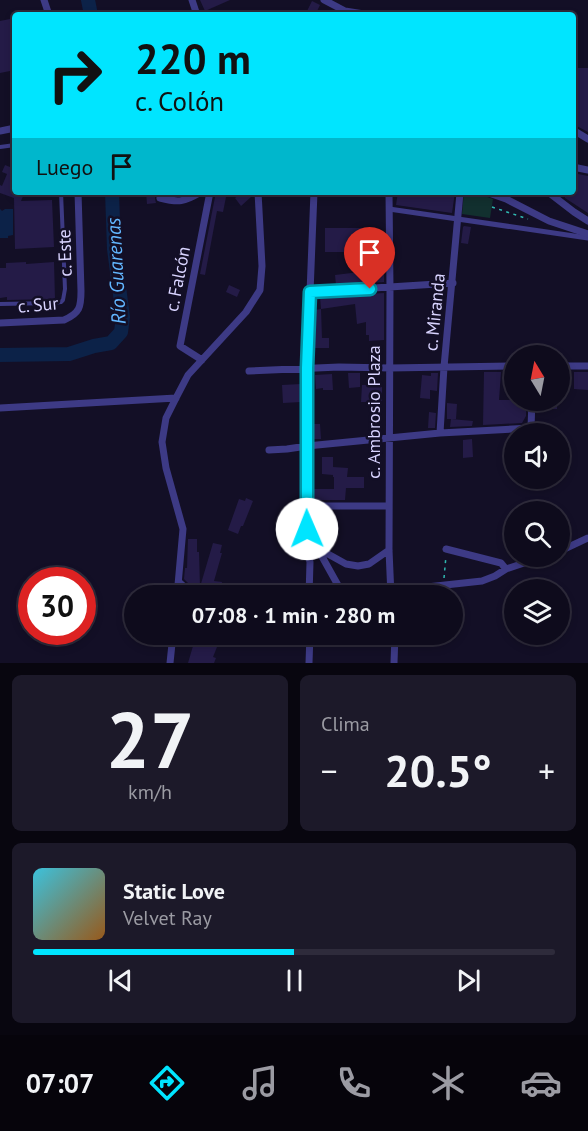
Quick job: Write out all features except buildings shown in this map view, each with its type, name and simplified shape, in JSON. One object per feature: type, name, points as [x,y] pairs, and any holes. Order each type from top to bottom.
[{"type":"street","points":[[324,0],[355,12]]},
{"type":"street","name":"c. Este","points":[[78,195],[81,302],[78,312]]},
{"type":"street","points":[[160,198],[170,201],[186,201],[196,195]]},
{"type":"street","name":"c. Falcón","points":[[202,360],[180,346],[209,195]]},
{"type":"street","points":[[179,585],[183,529],[166,468],[162,442],[166,418],[188,375],[246,312],[260,290],[262,266],[258,195]]},
{"type":"street","points":[[309,585],[306,506],[307,368],[314,195]]},
{"type":"street","name":"c. Ambrosio Plaza","points":[[389,195],[388,506],[391,585]]},
{"type":"street","name":"c. Miranda","points":[[440,433],[460,195]]},
{"type":"street","points":[[495,195],[588,236]]},
{"type":"street","points":[[552,195],[588,221]]},
{"type":"street","points":[[389,209],[588,236]]},
{"type":"street","points":[[310,292],[453,283]]},
{"type":"street","name":"c. Sur","points":[[0,323],[64,320],[78,312]]},
{"type":"street","points":[[249,371],[339,367],[504,366]]},
{"type":"street","points":[[570,366],[588,366]]},
{"type":"street","points":[[0,408],[176,398]]},
{"type":"street","points":[[269,450],[390,437],[531,429],[532,411]]},
{"type":"street","points":[[306,506],[388,506]]},
{"type":"street","points":[[570,546],[588,538]]},
{"type":"street","points":[[447,549],[501,562],[506,569]]},
{"type":"street","points":[[307,552],[328,554],[345,564],[358,566],[369,564],[389,550]]},
{"type":"street","points":[[320,553],[338,585]]},
{"type":"street","points":[[443,585],[482,581],[512,567]]},
{"type":"street","points":[[179,582],[182,585]]},
{"type":"street","points":[[170,663],[172,645]]},
{"type":"street","points":[[309,663],[310,645]]},
{"type":"street","points":[[394,663],[395,645]]},
{"type":"lane","points":[[0,304],[53,303],[63,300],[65,289],[61,195]]},
{"type":"path","points":[[492,207],[534,221]]},
{"type":"path","points":[[443,585],[447,549]]},
{"type":"green space","points":[[464,195],[482,195],[493,199],[490,218],[462,214]]},
{"type":"water","points":[[0,209],[2,211],[13,209],[13,235],[8,238],[0,238]]},
{"type":"waterway","name":"Río Guarenas","points":[[88,0],[90,12]]},
{"type":"waterway","name":"Río Guarenas","points":[[0,355],[69,354],[111,343],[121,332],[123,317],[114,249],[112,195]]},
{"type":"route","points":[[307,529],[307,368],[310,292],[370,289]]}]
